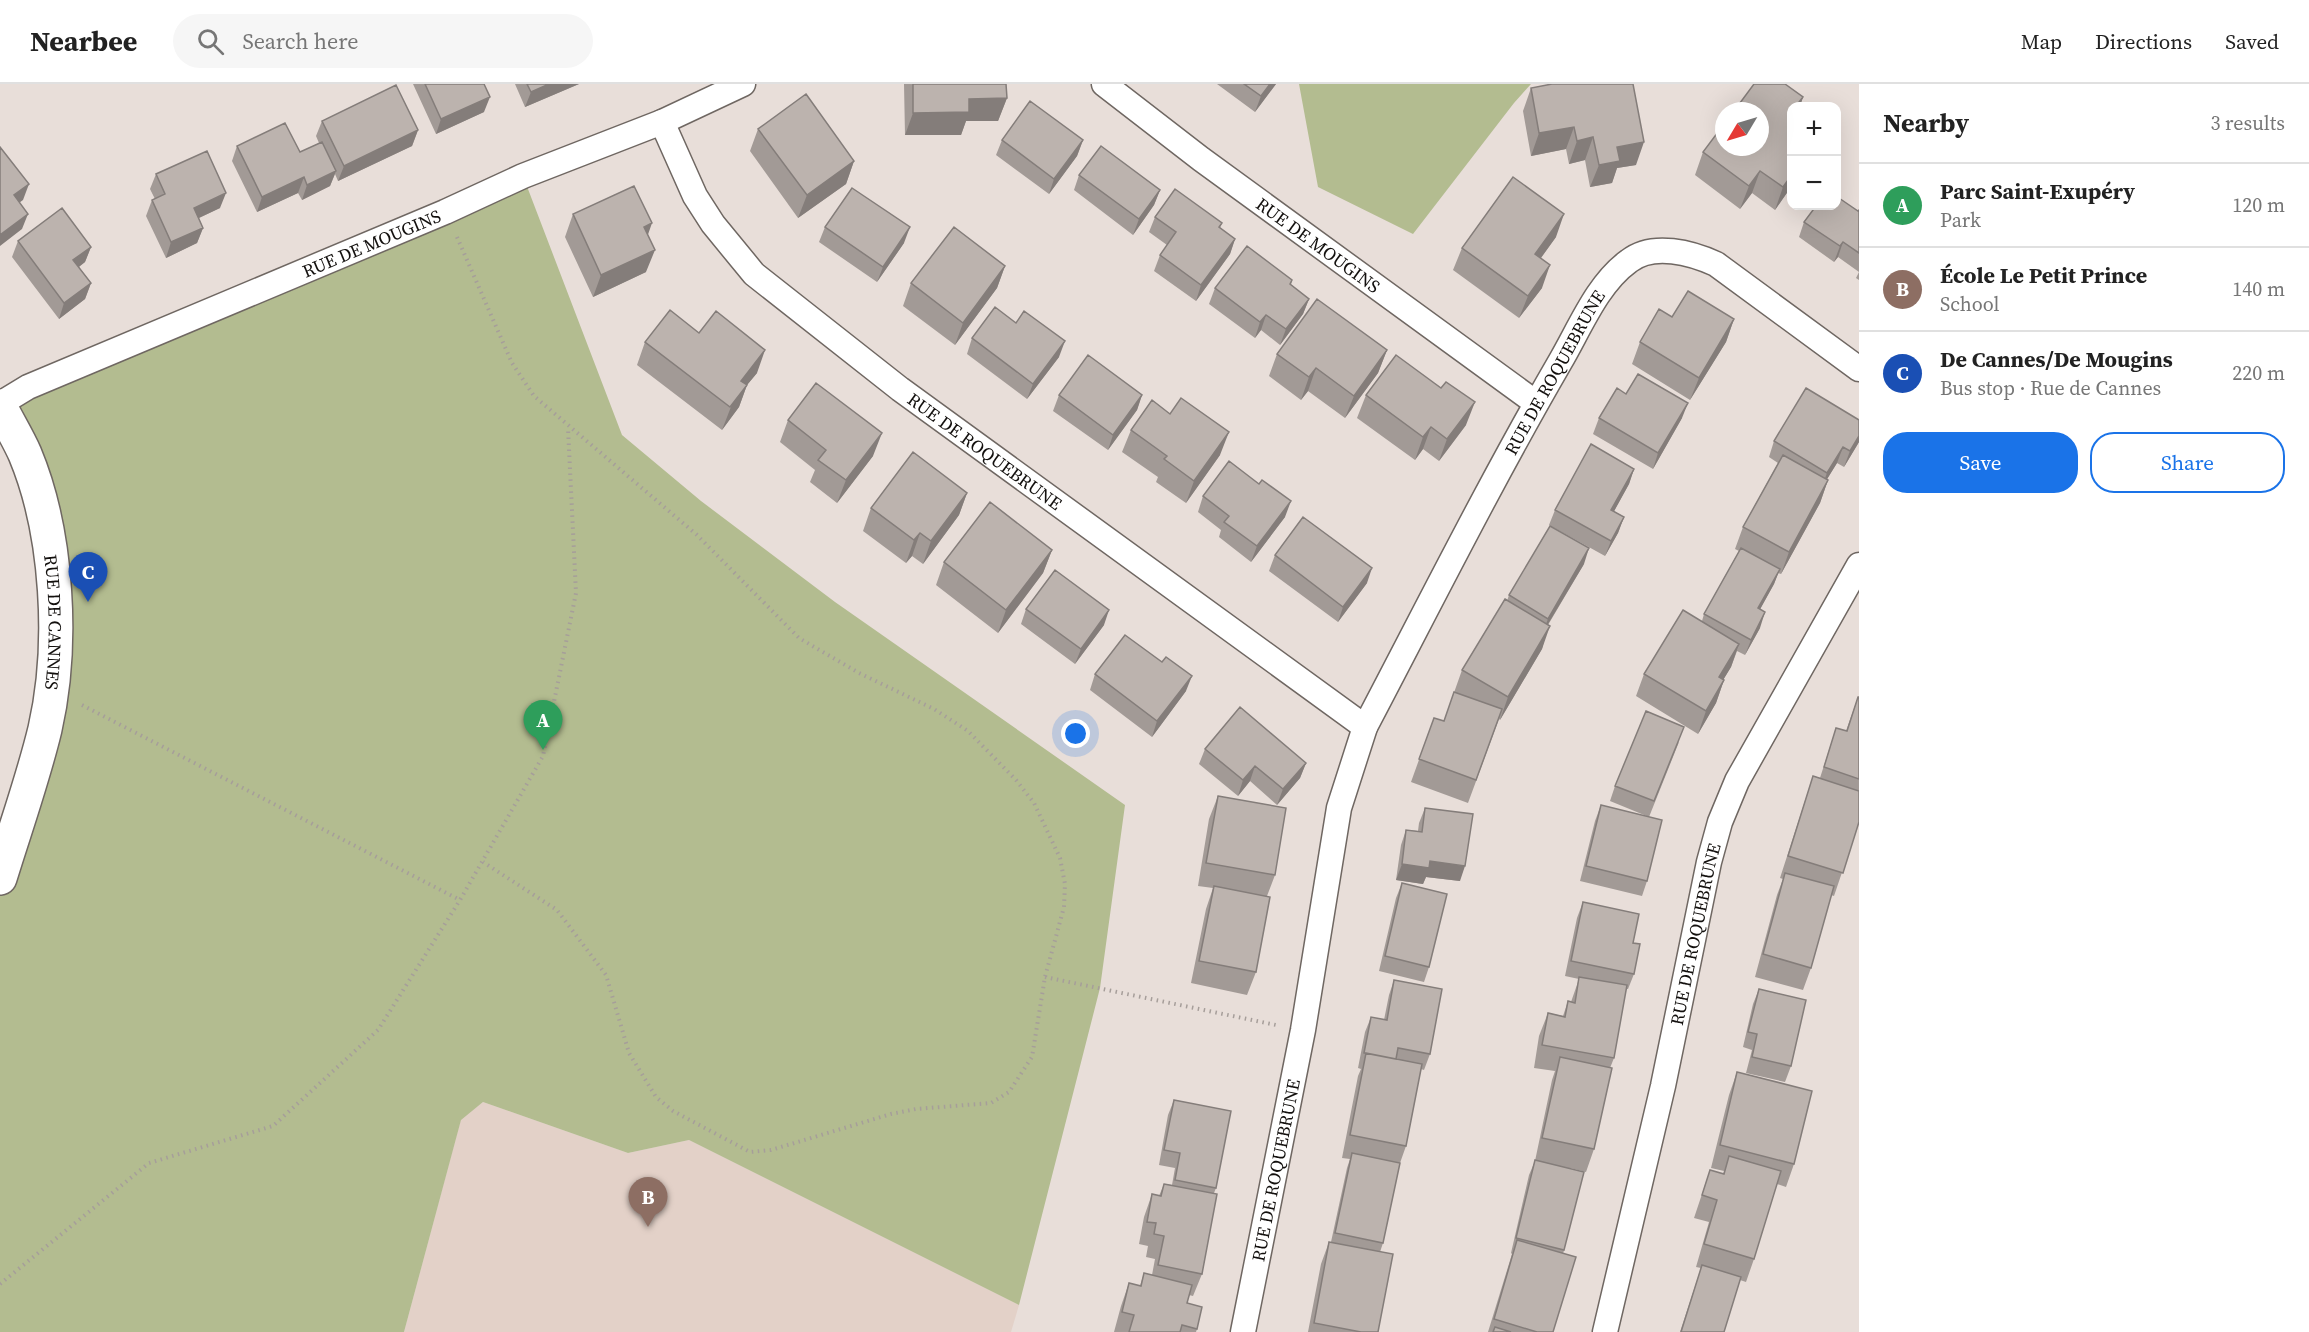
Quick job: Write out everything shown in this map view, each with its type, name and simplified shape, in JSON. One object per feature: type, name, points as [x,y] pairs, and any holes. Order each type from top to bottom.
[{"type":"street","name":"RUE DE MOUGINS","points":[[0,405],[28,387],[446,212],[524,176],[663,122],[743,84]]},
{"type":"street","name":"RUE DE MOUGINS","points":[[1104,84],[1210,166],[1536,403]]},
{"type":"street","name":"RUE DE ROQUEBRUNE","points":[[663,122],[695,196],[713,224],[753,274],[900,389],[1365,727]]},
{"type":"street","name":"RUE DE ROQUEBRUNE","points":[[1244,1332],[1303,1030],[1339,808],[1365,727],[1536,403],[1604,286],[1631,259],[1652,253],[1674,251],[1695,255],[1716,264],[1859,369]]},
{"type":"street","name":"RUE DE CANNES","points":[[0,405],[25,454],[39,494],[51,567],[55,650],[45,728],[0,878]]},
{"type":"street","name":"RUE DE ROQUEBRUNE","points":[[1605,1332],[1663,1086],[1708,862],[1720,822],[1737,781],[1859,564]]},
{"type":"path","points":[[446,212],[512,363],[534,396],[697,535],[799,638],[859,673],[934,709],[968,731],[1016,780],[1034,803],[1060,858],[1065,884],[1064,907],[1045,977],[1032,1057],[1009,1092],[991,1103],[916,1109],[771,1150],[750,1152],[673,1111],[656,1097],[629,1053],[606,975],[557,910],[483,862]]},
{"type":"path","points":[[0,1284],[149,1163],[273,1126],[378,1030],[483,862],[543,756],[576,593],[568,427]]},
{"type":"path","points":[[82,705],[460,900]]},
{"type":"path","points":[[1045,977],[1303,1030]]},
{"type":"shaded area","points":[[483,1102],[628,1153],[689,1140],[1019,1305],[1011,1332],[404,1332],[461,1119]]},
{"type":"green space","points":[[1299,84],[1531,84],[1413,234],[1318,187]]},
{"type":"green space","points":[[523,176],[622,435],[701,501],[835,602],[1125,805],[1100,988],[1019,1305],[689,1140],[628,1153],[483,1102],[461,1120],[404,1332],[0,1332],[0,878],[54,606],[0,404]]},
{"type":"building","points":[[425,84],[484,84],[490,97],[441,119]]},
{"type":"building","points":[[527,84],[549,84],[531,92]]},
{"type":"building","points":[[913,84],[1006,84],[1007,98],[969,99],[969,112],[913,113]]},
{"type":"building","points":[[1244,84],[1270,84],[1261,96]]},
{"type":"building","points":[[1552,84],[1633,84],[1644,142],[1617,147],[1620,161],[1599,165],[1593,137],[1577,141],[1574,127],[1539,133],[1531,88]]},
{"type":"building","points":[[1754,84],[1785,84],[1803,97],[1799,102],[1787,102],[1787,182],[1783,187],[1760,171],[1749,186],[1703,152],[1715,136],[1715,156],[1769,156],[1769,102],[1741,102]]},
{"type":"building","points":[[396,85],[418,130],[344,166],[322,121]]},
{"type":"building","points":[[806,94],[854,161],[807,195],[758,129]]},
{"type":"building","points":[[1030,101],[1083,140],[1054,179],[1002,140]]},
{"type":"building","points":[[285,123],[300,152],[322,142],[336,171],[307,185],[304,177],[262,197],[237,146]]},
{"type":"building","points":[[1101,146],[1160,190],[1139,219],[1079,175]]},
{"type":"building","points":[[0,147],[29,184],[14,195],[28,214],[0,235]]},
{"type":"building","points":[[207,151],[226,193],[194,208],[203,228],[171,242],[152,200],[165,194],[156,174]]},
{"type":"building","points":[[1513,177],[1564,214],[1535,254],[1550,265],[1528,296],[1462,248]]},
{"type":"building","points":[[634,186],[652,223],[644,227],[655,250],[601,275],[573,214]]},
{"type":"building","points":[[852,188],[910,227],[883,267],[825,227]]},
{"type":"building","points":[[1175,189],[1222,223],[1219,227],[1235,239],[1201,285],[1160,255],[1176,232],[1155,217]]},
{"type":"building","points":[[1841,199],[1859,210],[1859,253],[1843,242],[1840,246],[1804,222],[1813,210],[1841,210]]},
{"type":"building","points":[[62,208],[91,247],[73,260],[91,283],[64,303],[18,241]]},
{"type":"building","points":[[954,227],[1005,266],[963,323],[911,283]]},
{"type":"building","points":[[1247,246],[1292,280],[1290,284],[1309,299],[1286,329],[1266,315],[1260,322],[1215,288]]},
{"type":"building","points":[[1688,291],[1734,319],[1699,378],[1640,342],[1659,309],[1672,317]]},
{"type":"building","points":[[1317,299],[1387,350],[1354,396],[1316,368],[1309,377],[1277,354]]},
{"type":"building","points":[[995,307],[1016,323],[1024,311],[1065,341],[1033,384],[972,338]]},
{"type":"building","points":[[670,310],[699,333],[716,311],[765,350],[741,381],[747,385],[730,407],[645,342]]},
{"type":"building","points":[[1088,355],[1142,395],[1113,435],[1059,395]]},
{"type":"building","points":[[1396,355],[1441,388],[1446,382],[1475,402],[1447,439],[1431,427],[1423,437],[1366,395]]},
{"type":"building","points":[[1638,374],[1688,403],[1658,453],[1599,418],[1617,388],[1626,394]]},
{"type":"building","points":[[816,383],[882,433],[846,480],[818,460],[826,450],[788,420]]},
{"type":"building","points":[[1806,388],[1859,420],[1859,436],[1850,451],[1843,447],[1827,473],[1774,441]]},
{"type":"building","points":[[1181,398],[1229,432],[1194,481],[1164,459],[1167,456],[1131,430],[1152,400],[1170,414]]},
{"type":"building","points":[[1591,444],[1634,469],[1611,510],[1624,517],[1611,541],[1555,510]]},
{"type":"building","points":[[913,452],[967,493],[931,541],[920,533],[914,540],[871,508]]},
{"type":"building","points":[[1783,455],[1828,480],[1789,552],[1743,527]]},
{"type":"building","points":[[1229,461],[1259,484],[1262,480],[1291,501],[1257,546],[1224,522],[1229,516],[1203,496]]},
{"type":"building","points":[[990,502],[1052,550],[1006,610],[944,562]]},
{"type":"building","points":[[1303,517],[1372,568],[1343,607],[1275,555]]},
{"type":"building","points":[[1550,526],[1589,548],[1548,619],[1509,595]]},
{"type":"building","points":[[1741,548],[1780,569],[1758,608],[1765,612],[1751,640],[1704,614]]},
{"type":"building","points":[[1055,570],[1109,610],[1081,649],[1026,609]]},
{"type":"building","points":[[1505,599],[1550,626],[1508,697],[1462,670]]},
{"type":"building","points":[[1683,610],[1739,644],[1719,677],[1724,680],[1706,711],[1644,674]]},
{"type":"building","points":[[1125,635],[1162,662],[1166,657],[1192,676],[1157,721],[1095,674]]},
{"type":"building","points":[[1454,692],[1502,709],[1476,780],[1419,759],[1434,718],[1444,721]]},
{"type":"building","points":[[1858,697],[1859,779],[1824,767],[1836,728],[1847,731]]},
{"type":"building","points":[[1240,707],[1306,763],[1283,789],[1255,766],[1243,780],[1205,749]]},
{"type":"building","points":[[1646,711],[1684,727],[1654,801],[1615,786]]},
{"type":"building","points":[[1813,776],[1859,791],[1859,822],[1843,873],[1788,856]]},
{"type":"building","points":[[1218,796],[1286,808],[1275,875],[1206,863]]},
{"type":"building","points":[[1601,805],[1662,820],[1647,881],[1586,866]]},
{"type":"building","points":[[1425,808],[1473,814],[1465,866],[1430,861],[1429,868],[1402,864],[1406,830],[1422,832]]},
{"type":"building","points":[[1785,873],[1834,886],[1811,968],[1763,954]]},
{"type":"building","points":[[1402,883],[1447,894],[1429,967],[1385,956]]},
{"type":"building","points":[[1214,886],[1270,897],[1256,972],[1199,961]]},
{"type":"building","points":[[1583,902],[1639,914],[1633,943],[1640,944],[1634,974],[1571,961]]},
{"type":"building","points":[[1579,977],[1627,985],[1614,1058],[1542,1045],[1548,1013],[1565,1017],[1568,1001],[1575,1003]]},
{"type":"building","points":[[1394,980],[1442,989],[1430,1054],[1398,1048],[1396,1059],[1364,1053],[1371,1017],[1387,1020]]},
{"type":"building","points":[[1759,989],[1806,1000],[1791,1066],[1752,1057],[1757,1034],[1748,1032]]},
{"type":"building","points":[[1366,1053],[1422,1064],[1406,1146],[1350,1135]]},
{"type":"building","points":[[1560,1057],[1612,1068],[1594,1149],[1542,1138]]},
{"type":"building","points":[[1737,1072],[1812,1091],[1794,1164],[1720,1145]]},
{"type":"building","points":[[1174,1100],[1231,1111],[1216,1188],[1175,1180],[1180,1153],[1164,1150]]},
{"type":"building","points":[[1352,1153],[1400,1163],[1383,1243],[1335,1233]]},
{"type":"building","points":[[1729,1156],[1781,1171],[1754,1259],[1704,1244],[1717,1200],[1702,1195],[1710,1170],[1724,1174]]},
{"type":"building","points":[[1535,1160],[1584,1172],[1564,1250],[1516,1238]]},
{"type":"building","points":[[1164,1184],[1217,1194],[1202,1274],[1158,1265],[1164,1236],[1154,1234],[1156,1223],[1147,1222],[1152,1194],[1161,1196]]},
{"type":"building","points":[[1517,1240],[1576,1257],[1553,1332],[1537,1332],[1494,1319]]},
{"type":"building","points":[[1329,1242],[1393,1254],[1378,1332],[1361,1332],[1314,1323]]},
{"type":"building","points":[[1702,1265],[1741,1277],[1724,1332],[1681,1332]]},
{"type":"building","points":[[1144,1273],[1192,1285],[1187,1303],[1202,1307],[1197,1329],[1182,1325],[1180,1332],[1129,1332],[1134,1315],[1122,1312],[1129,1283],[1141,1286]]},
{"type":"building","points":[[1495,1327],[1511,1332],[1493,1332]]},
{"type":"place","name":"De Cannes/De Mougins","points":[[88,602]]},
{"type":"place","name":"Parc Saint-Exupéry","points":[[543,750]]},
{"type":"place","name":"École Le Petit Prince","points":[[648,1227]]}]
